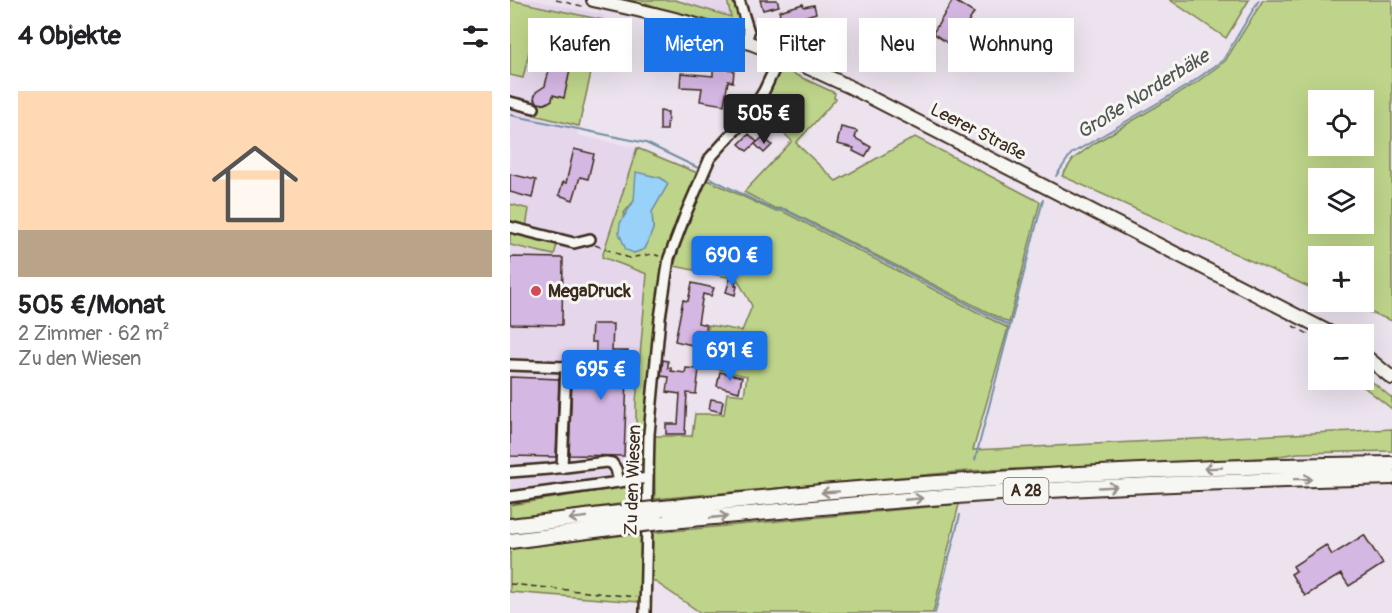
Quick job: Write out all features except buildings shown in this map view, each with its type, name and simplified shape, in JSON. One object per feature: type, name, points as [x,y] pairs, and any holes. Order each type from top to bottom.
[{"type":"highway","name":"A 28","points":[[510,526],[635,518],[820,492],[1054,476],[1272,465],[1392,464]]},
{"type":"highway","name":"A 28","points":[[662,515],[1052,490],[1392,477]]},
{"type":"highway","name":"A 28","points":[[510,541],[635,518]]},
{"type":"main road","name":"Leerer Straße","points":[[593,0],[678,21],[757,46]]},
{"type":"main road","name":"Leerer Straße","points":[[818,72],[1313,324]]},
{"type":"main road","points":[[1374,363],[1392,378]]},
{"type":"street","points":[[739,0],[749,32],[746,42]]},
{"type":"street","name":"Zu den Wiesen","points":[[645,613],[649,434],[660,318],[669,258],[711,158],[749,115],[773,72]]},
{"type":"street","points":[[510,102],[534,108]]},
{"type":"street","points":[[510,227],[574,243],[590,239]]},
{"type":"street","points":[[510,365],[566,367],[562,468]]},
{"type":"street","points":[[510,472],[606,462],[612,463],[616,469],[619,482]]},
{"type":"street","points":[[510,497],[648,478]]},
{"type":"path","points":[[590,239],[595,245],[629,258],[653,254],[669,258]]},
{"type":"path","points":[[510,584],[646,598]]},
{"type":"shaded area","points":[[510,0],[534,0],[604,15],[603,18],[528,18],[528,72],[591,72],[577,135],[637,148],[603,257],[647,274],[636,402],[636,469],[630,477],[510,490]]},
{"type":"shaded area","points":[[675,0],[727,0],[732,17]]},
{"type":"green space","points":[[510,0],[594,18],[528,18],[528,57],[523,78],[510,75]]},
{"type":"green space","points":[[617,0],[675,0],[731,17],[727,0],[735,0],[740,18],[687,18],[646,3],[640,6]]},
{"type":"green space","points":[[1170,0],[1249,0],[1226,38]]},
{"type":"green space","points":[[1263,0],[1392,0],[1392,321],[1369,312],[1374,312],[1374,246],[1308,246],[1308,287],[1062,176],[1073,159],[1095,143],[1193,85],[1225,61]]},
{"type":"green space","points":[[569,72],[591,72],[579,126],[534,115],[538,103],[546,104],[552,100],[553,95],[564,97]]},
{"type":"green space","points":[[779,72],[790,72],[835,93],[834,98],[836,99],[796,143],[836,181],[915,137],[1040,202],[1009,323],[785,209],[774,208],[744,192],[792,141],[758,109]]},
{"type":"green space","points":[[637,148],[700,174],[679,215],[661,279],[644,462],[636,469],[636,402],[647,274],[602,257]],"holes":[[[642,174],[661,178],[668,184],[652,212],[653,229],[645,249],[634,253],[624,213],[634,201]]]},
{"type":"green space","points":[[704,180],[774,211],[782,211],[1008,328],[973,450],[1392,429],[1392,451],[1298,453],[1267,458],[968,471],[655,499],[654,436],[692,436],[695,414],[724,414],[727,393],[744,395],[747,376],[697,364],[709,325],[742,331],[752,306],[737,279],[674,266],[688,220]]},
{"type":"green space","points":[[510,204],[529,209],[526,227],[510,223]]},
{"type":"green space","points":[[510,231],[558,241],[554,255],[510,245]]},
{"type":"green space","points":[[1374,383],[1392,398],[1392,409],[1368,390],[1374,390]]},
{"type":"green space","points":[[641,484],[642,501],[510,519],[510,505]]},
{"type":"green space","points":[[959,504],[933,613],[701,613],[651,579],[641,578],[639,602],[510,592],[510,549],[642,533],[643,557],[650,559],[651,533]]},
{"type":"water","points":[[636,172],[661,178],[668,184],[652,212],[653,229],[645,249],[634,253],[626,250],[619,233],[620,223],[634,201]]},
{"type":"waterway","name":"Große Norderbäke","points":[[1056,176],[1071,154],[1190,84],[1223,60],[1259,0]]},
{"type":"waterway","points":[[510,115],[646,143],[698,168]]},
{"type":"waterway","points":[[708,177],[774,210],[783,209],[1010,326]]},
{"type":"waterway","name":"Große Norderbäke","points":[[975,460],[1043,200]]},
{"type":"waterway","name":"Große Norderbäke","points":[[935,613],[960,515]]},
{"type":"place","name":"MegaDruck","points":[[536,291]]}]
